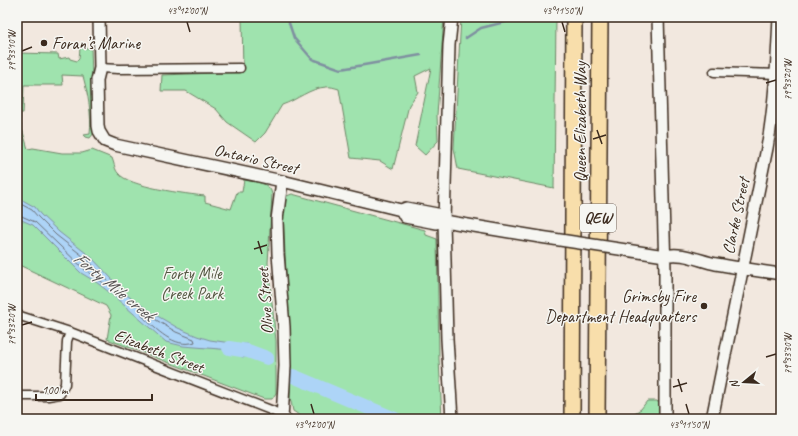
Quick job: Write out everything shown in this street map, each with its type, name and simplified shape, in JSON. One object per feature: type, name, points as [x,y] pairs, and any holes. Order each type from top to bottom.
[{"type":"highway","name":"Queen Elizabeth Way","points":[[572,419],[574,17]]},
{"type":"highway","name":"Queen Elizabeth Way","points":[[597,419],[600,17]]},
{"type":"street","points":[[99,17],[100,68],[240,68]]},
{"type":"street","points":[[452,17],[444,221],[447,339],[452,419]]},
{"type":"street","points":[[658,17],[665,256],[665,419]]},
{"type":"street","name":"Clarke Street","points":[[712,419],[773,112],[777,74],[779,17]]},
{"type":"street","name":"Ontario Street","points":[[100,68],[103,79],[105,141],[115,146],[282,182],[401,210],[406,208],[437,214],[444,221],[665,256],[671,254],[714,264],[781,274]]},
{"type":"street","points":[[714,72],[777,74]]},
{"type":"street","name":"Olive Street","points":[[282,182],[277,220],[278,254],[285,342],[284,418]]},
{"type":"street","name":"Elizabeth Street","points":[[17,315],[70,332],[284,418]]},
{"type":"street","points":[[17,396],[48,396],[60,394],[65,384],[67,341],[70,332]]},
{"type":"green space","points":[[242,17],[444,17],[437,115],[438,141],[425,155],[415,146],[431,68],[415,76],[418,92],[409,105],[393,169],[380,161],[351,158],[339,89],[329,87],[320,88],[282,105],[265,133],[256,142],[227,122],[216,109],[186,91],[161,91],[162,75],[243,72]]},
{"type":"green space","points":[[461,17],[556,17],[554,188],[458,169],[454,148]]},
{"type":"green space","name":"Forty Mile Creek Park","points":[[80,48],[91,48],[94,133],[90,138],[84,135],[90,134],[90,112],[83,76],[62,75],[63,85],[24,85],[23,113],[20,113],[20,122],[28,149],[33,148],[62,153],[82,153],[92,150],[112,158],[118,173],[124,178],[133,182],[158,189],[205,196],[205,202],[231,209],[237,192],[242,192],[244,180],[261,183],[271,190],[268,263],[276,341],[276,393],[272,399],[264,399],[107,339],[111,315],[106,306],[17,264],[17,53],[58,54],[59,59],[69,57],[70,59],[77,61],[79,59]]},
{"type":"green space","points":[[292,194],[425,230],[426,235],[437,239],[439,359],[442,419],[305,419],[293,411],[290,397],[291,373],[283,213],[284,197]]},
{"type":"green space","points":[[647,401],[657,401],[660,405],[660,419],[625,419],[641,409]]},
{"type":"water","points":[[17,197],[35,207],[40,214],[59,232],[91,257],[121,291],[154,314],[178,328],[197,336],[210,340],[249,344],[247,357],[242,357],[232,350],[183,346],[166,342],[109,292],[81,273],[33,225],[17,218]]},
{"type":"waterway","points":[[287,17],[294,38],[312,59],[341,69],[421,55]]},
{"type":"waterway","points":[[466,38],[481,28],[525,17]]},
{"type":"waterway","points":[[740,17],[764,19]]},
{"type":"waterway","name":"Forty Mile creek","points":[[229,348],[248,351],[267,358]]},
{"type":"waterway","name":"Forty Mile creek","points":[[293,376],[395,419]]},
{"type":"place","name":"Foran’s Marine","points":[[44,43]]},
{"type":"place","name":"Grimsby Fire Department Headquarters","points":[[704,306]]}]
